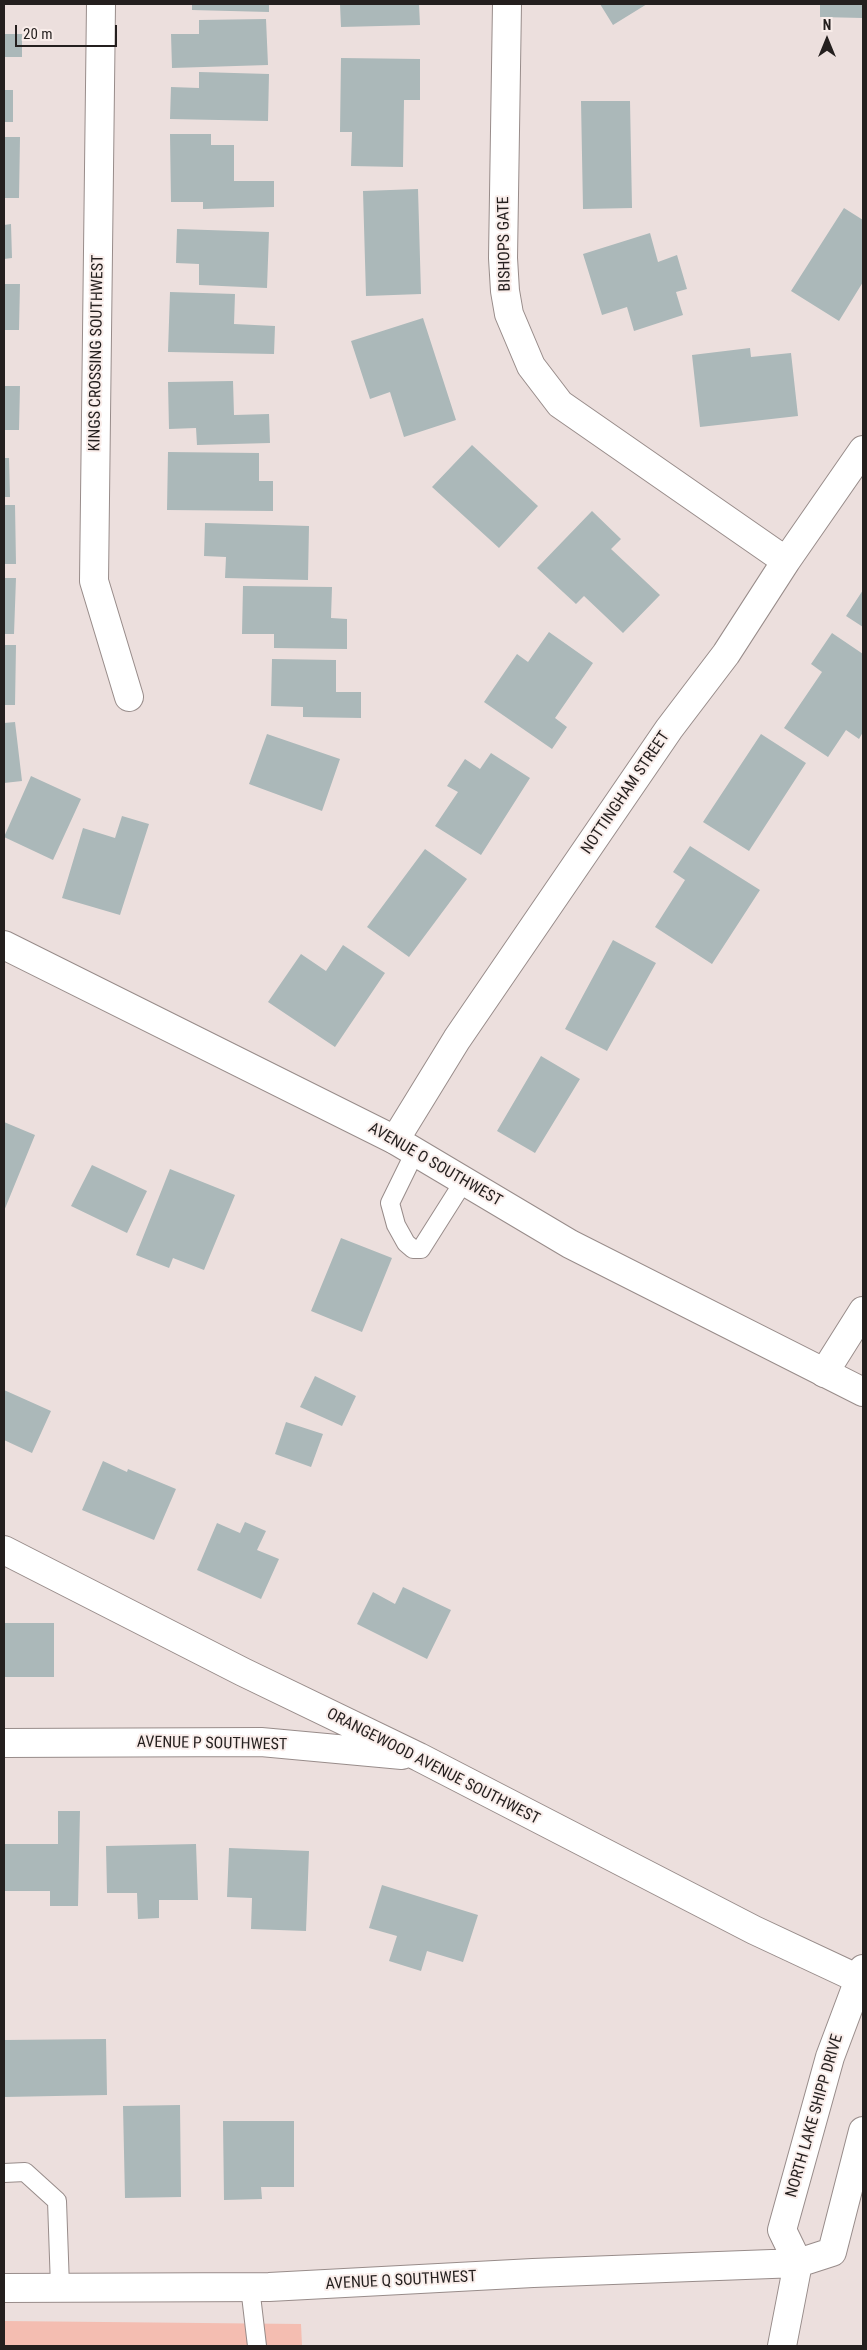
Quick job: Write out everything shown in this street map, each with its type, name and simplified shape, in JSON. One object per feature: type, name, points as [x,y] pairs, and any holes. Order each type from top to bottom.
[{"type":"street","name":"KINGS CROSSING SOUTHWEST","points":[[100,4],[94,581],[129,697]]},
{"type":"street","name":"BISHOPS GATE","points":[[507,4],[504,274],[509,314],[531,366],[560,404],[786,561]]},
{"type":"street","name":"NOTTINGHAM STREET","points":[[405,1146],[456,1039],[669,729],[726,654],[786,561],[863,450]]},
{"type":"street","name":"AVENUE O SOUTHWEST","points":[[4,945],[405,1146],[570,1244],[863,1392]]},
{"type":"street","points":[[824,1372],[863,1311]]},
{"type":"street","name":"ORANGEWOOD AVENUE SOUTHWEST","points":[[4,1550],[243,1672],[419,1757],[754,1930],[862,1976]]},
{"type":"street","name":"AVENUE P SOUTHWEST","points":[[4,1743],[262,1742],[419,1757]]},
{"type":"street","name":"NORTH LAKE SHIPP DRIVE","points":[[798,2263],[782,2230],[830,2057],[862,1976]]},
{"type":"street","points":[[782,2346],[798,2263],[832,2252],[863,2131]]},
{"type":"street","name":"AVENUE Q SOUTHWEST","points":[[4,2288],[348,2285],[534,2273],[798,2263]]},
{"type":"lane","points":[[405,1146],[390,1203],[396,1225],[406,1243],[413,1249],[421,1249],[464,1181]]},
{"type":"lane","points":[[4,2173],[25,2172],[57,2201],[60,2287]]},
{"type":"lane","points":[[250,2287],[257,2346]]},
{"type":"shaded area","points":[[4,2321],[301,2324],[302,2346],[4,2346]]},
{"type":"building","points":[[192,4],[269,4],[269,12],[192,10]]},
{"type":"building","points":[[340,4],[419,4],[420,25],[341,27]]},
{"type":"building","points":[[600,4],[647,4],[613,25]]},
{"type":"building","points":[[820,4],[863,4],[863,18],[820,17]]},
{"type":"building","points":[[266,19],[268,65],[172,68],[171,34],[199,34],[199,20]]},
{"type":"building","points":[[4,34],[22,34],[22,57],[4,57]]},
{"type":"building","points":[[341,58],[420,59],[420,100],[404,100],[403,167],[351,166],[352,132],[340,132]]},
{"type":"building","points":[[199,72],[269,74],[268,121],[170,119],[171,87],[199,88]]},
{"type":"building","points":[[4,90],[13,90],[13,122],[4,122]]},
{"type":"building","points":[[581,101],[630,101],[632,208],[583,209]]},
{"type":"building","points":[[170,134],[211,134],[211,145],[234,145],[234,181],[274,181],[274,207],[203,209],[203,202],[171,202]]},
{"type":"building","points":[[4,137],[20,137],[19,198],[4,198]]},
{"type":"building","points":[[418,189],[421,294],[366,296],[363,191]]},
{"type":"building","points":[[844,208],[863,220],[863,282],[839,321],[791,291]]},
{"type":"building","points":[[11,224],[12,258],[4,259],[4,225]]},
{"type":"building","points":[[177,229],[269,232],[267,288],[199,285],[199,264],[176,263]]},
{"type":"building","points":[[650,233],[658,262],[677,255],[687,289],[676,292],[683,315],[634,331],[627,307],[602,315],[583,254]]},
{"type":"building","points":[[4,284],[20,284],[19,330],[4,330]]},
{"type":"building","points":[[170,292],[235,294],[234,324],[275,326],[274,354],[168,352]]},
{"type":"building","points":[[423,318],[456,420],[404,437],[390,392],[370,399],[351,341]]},
{"type":"building","points":[[750,348],[751,357],[791,353],[798,416],[700,427],[692,355]]},
{"type":"building","points":[[233,381],[234,415],[269,414],[270,443],[197,445],[196,428],[169,429],[168,382]]},
{"type":"building","points":[[4,386],[20,386],[19,430],[4,430]]},
{"type":"building","points":[[472,445],[538,506],[499,548],[432,487]]},
{"type":"building","points":[[168,452],[259,453],[259,481],[273,481],[273,511],[167,510]]},
{"type":"building","points":[[4,458],[9,458],[10,497],[4,497]]},
{"type":"building","points":[[4,505],[15,505],[16,564],[4,564]]},
{"type":"building","points":[[592,511],[621,539],[611,549],[660,595],[623,633],[584,596],[576,604],[537,568]]},
{"type":"building","points":[[205,523],[309,526],[308,580],[225,578],[226,557],[204,556]]},
{"type":"building","points":[[4,578],[16,578],[14,634],[4,634]]},
{"type":"building","points":[[243,586],[332,587],[331,618],[347,619],[347,649],[274,648],[274,634],[242,634]]},
{"type":"building","points":[[863,590],[863,627],[846,616]]},
{"type":"building","points":[[549,632],[593,663],[555,718],[567,727],[552,749],[484,702],[517,654],[528,662]]},
{"type":"building","points":[[832,633],[863,654],[863,732],[859,739],[846,730],[828,757],[784,728],[822,672],[811,664]]},
{"type":"building","points":[[4,645],[16,645],[15,705],[4,705]]},
{"type":"building","points":[[272,659],[336,660],[336,692],[361,692],[361,718],[303,717],[303,707],[271,706]]},
{"type":"building","points":[[15,722],[22,781],[4,783],[4,723]]},
{"type":"building","points":[[267,734],[340,759],[322,811],[249,784]]},
{"type":"building","points":[[761,734],[806,763],[749,851],[703,822]]},
{"type":"building","points":[[491,753],[530,778],[481,855],[435,826],[458,792],[447,786],[465,759],[480,769]]},
{"type":"building","points":[[31,776],[81,799],[53,860],[4,837]]},
{"type":"building","points":[[122,816],[149,824],[120,915],[62,898],[83,828],[115,838]]},
{"type":"building","points":[[690,846],[760,890],[712,964],[655,927],[685,880],[673,872]]},
{"type":"building","points":[[425,849],[467,879],[409,957],[367,927]]},
{"type":"building","points":[[613,940],[656,963],[607,1051],[565,1029]]},
{"type":"building","points":[[343,945],[385,973],[335,1047],[268,1002],[301,954],[326,971]]},
{"type":"building","points":[[541,1056],[580,1079],[535,1153],[497,1131]]},
{"type":"building","points":[[4,1122],[35,1135],[4,1211]]},
{"type":"building","points":[[92,1165],[147,1191],[127,1233],[71,1206]]},
{"type":"building","points":[[170,1169],[235,1195],[204,1270],[173,1258],[169,1268],[136,1255]]},
{"type":"building","points":[[341,1238],[392,1258],[362,1332],[311,1311]]},
{"type":"building","points":[[315,1376],[356,1396],[342,1426],[300,1407]]},
{"type":"building","points":[[4,1390],[51,1411],[32,1453],[4,1440]]},
{"type":"building","points":[[286,1422],[323,1434],[311,1467],[275,1454]]},
{"type":"building","points":[[103,1461],[127,1472],[128,1469],[176,1489],[154,1540],[82,1510]]},
{"type":"building","points":[[245,1522],[266,1531],[257,1550],[279,1559],[261,1599],[197,1570],[217,1523],[240,1533]]},
{"type":"building","points":[[403,1587],[451,1610],[427,1659],[357,1624],[373,1592],[395,1604]]},
{"type":"building","points":[[4,1623],[54,1623],[54,1677],[4,1677]]},
{"type":"building","points":[[58,1811],[80,1811],[78,1906],[50,1906],[50,1891],[4,1891],[4,1844],[58,1844]]},
{"type":"building","points":[[196,1844],[198,1900],[159,1900],[159,1918],[138,1919],[137,1893],[107,1893],[106,1846]]},
{"type":"building","points":[[229,1848],[309,1851],[306,1931],[251,1929],[252,1898],[227,1897]]},
{"type":"building","points":[[382,1885],[478,1915],[463,1962],[427,1951],[421,1971],[389,1961],[397,1936],[369,1928]]},
{"type":"building","points":[[106,2039],[107,2095],[4,2097],[4,2040]]},
{"type":"building","points":[[180,2105],[181,2197],[125,2198],[123,2106]]},
{"type":"building","points":[[223,2121],[294,2121],[294,2187],[261,2187],[262,2199],[224,2200]]}]
